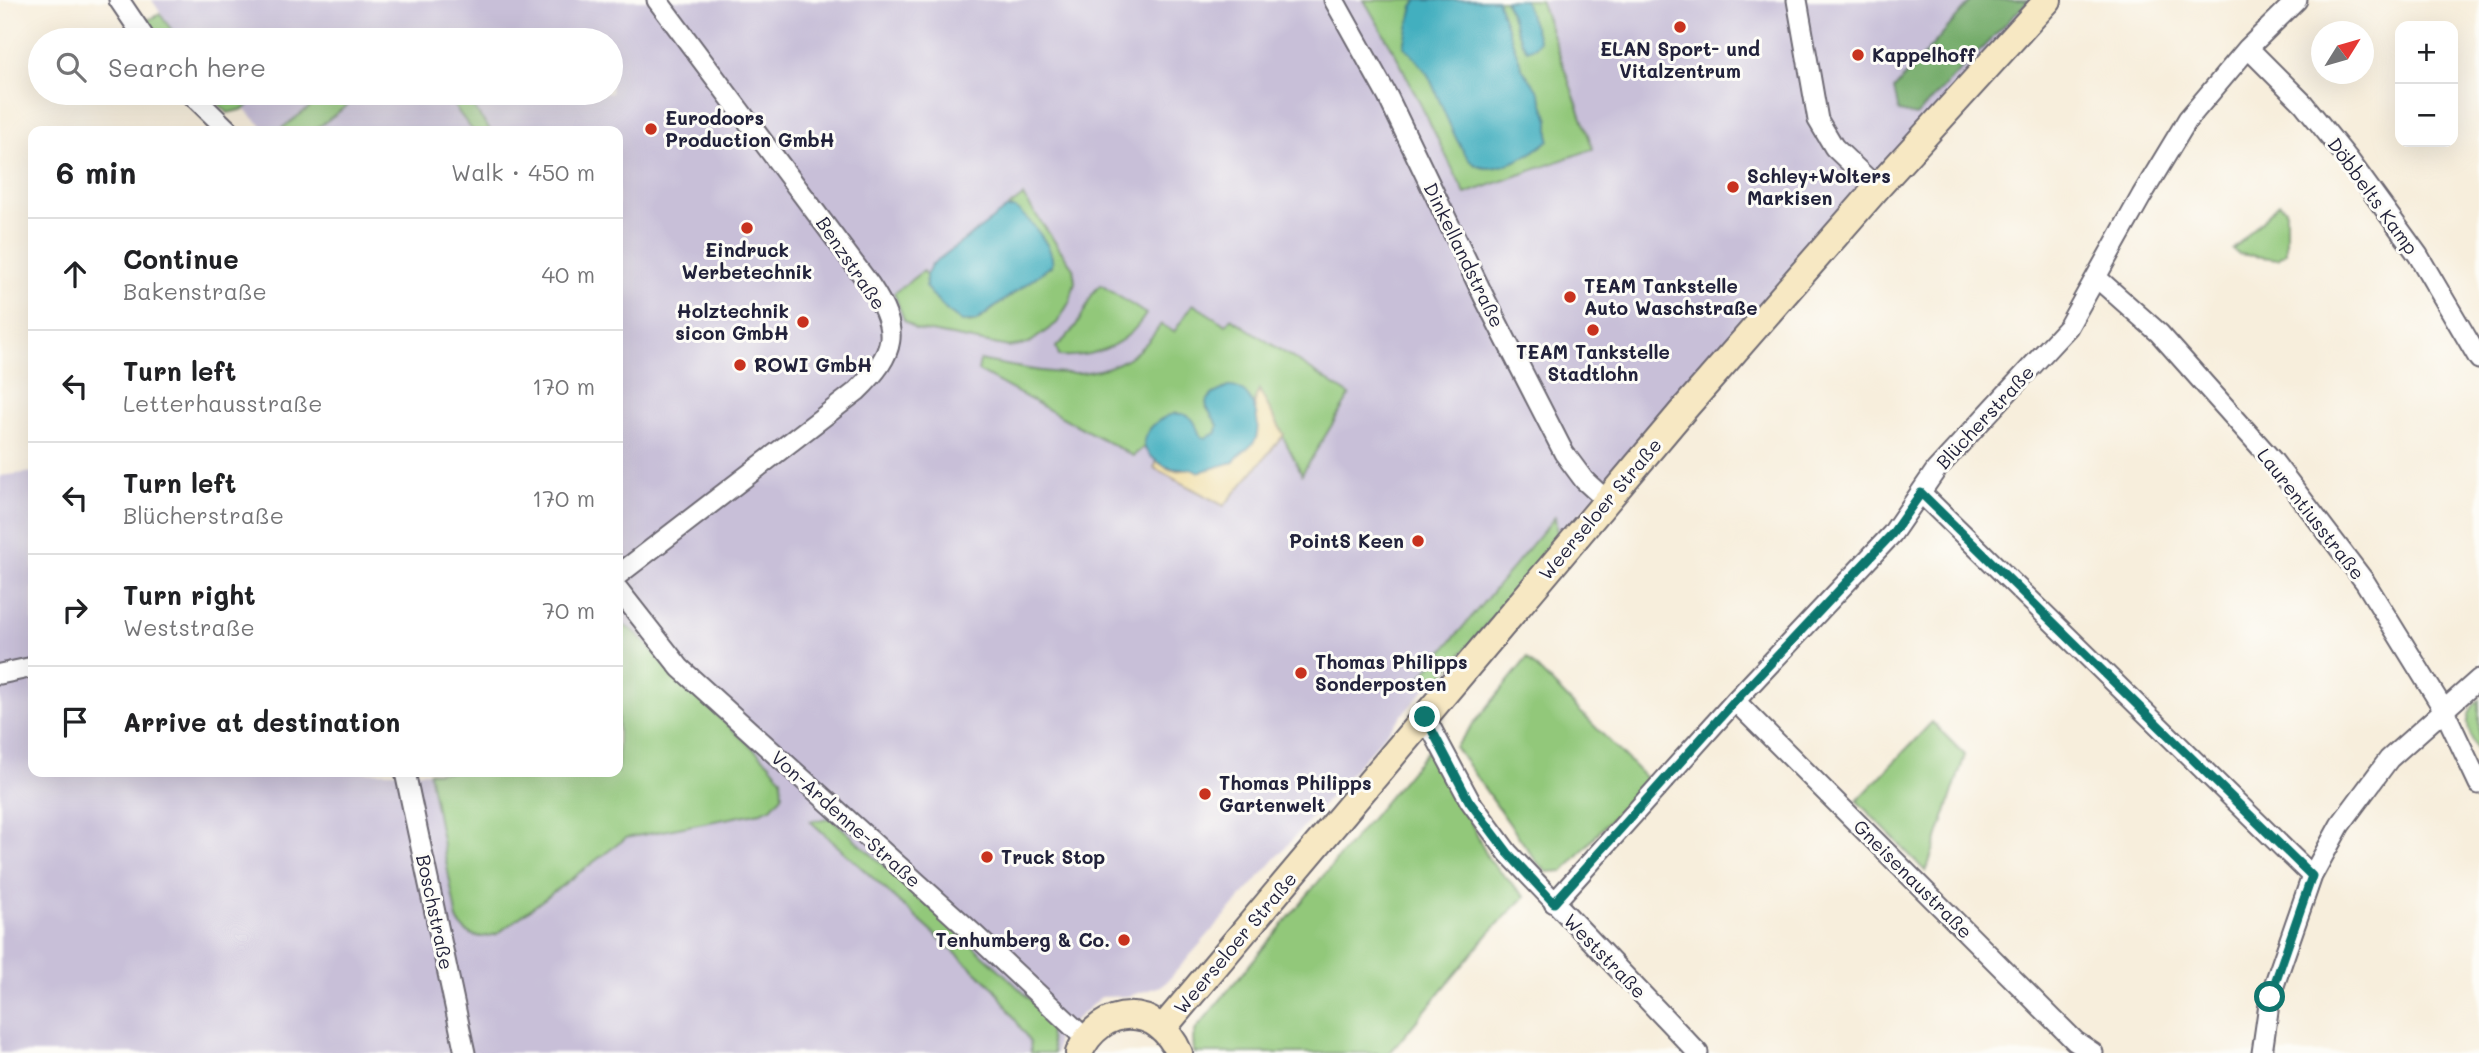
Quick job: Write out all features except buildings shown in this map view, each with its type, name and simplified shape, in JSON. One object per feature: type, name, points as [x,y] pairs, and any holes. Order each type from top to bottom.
[{"type":"street","points":[[119,0],[138,28]]},
{"type":"street","name":"Benzstraße","points":[[623,571],[857,391],[875,373],[889,350],[891,335],[883,305],[870,285],[657,0]]},
{"type":"street","name":"Dinkellandstraße","points":[[1334,0],[1388,97],[1484,297],[1559,444],[1584,480],[1607,501]]},
{"type":"street","points":[[1797,0],[1818,120],[1834,147],[1877,188]]},
{"type":"street","name":"Weerseloer Straße","points":[[1163,1028],[1607,501],[1877,188],[2048,0]]},
{"type":"street","name":"Blücherstraße","points":[[1554,903],[1735,701],[1892,534],[1936,470],[2068,327],[2188,119],[2248,48],[2297,0]]},
{"type":"street","name":"Döbbelts Kamp","points":[[2248,48],[2304,103],[2348,160],[2418,255],[2479,359]]},
{"type":"street","points":[[202,105],[224,126]]},
{"type":"street","name":"Laurentiusstraße","points":[[2097,278],[2159,333],[2273,461],[2365,582],[2444,710],[2479,784]]},
{"type":"street","points":[[1921,493],[2312,876]]},
{"type":"street","name":"Von-Ardenne-Straße","points":[[623,595],[680,668],[955,917],[1083,1046]]},
{"type":"street","points":[[0,674],[28,668]]},
{"type":"street","points":[[2262,1053],[2270,997],[2312,876],[2340,825],[2389,759],[2479,679]]},
{"type":"street","name":"Gneisenaustraße","points":[[1735,701],[2065,1031],[2093,1053]]},
{"type":"street","name":"Weststraße","points":[[1425,717],[1469,801],[1508,853],[1698,1053]]},
{"type":"street","name":"Boschstraße","points":[[406,777],[465,1053]]},
{"type":"street","points":[[1083,1046],[1097,1026],[1113,1018],[1130,1016],[1148,1019],[1163,1028],[1179,1053]]},
{"type":"shaded area","points":[[152,0],[2033,0],[1164,985],[1129,996],[1101,997],[1057,1036],[1057,1053],[0,1053],[0,476],[28,473],[28,777],[623,777],[623,126],[262,126],[240,105],[623,105],[623,28],[171,28]]},
{"type":"green space","points":[[1364,0],[1540,0],[1593,149],[1465,194],[1396,55]]},
{"type":"green space","points":[[1972,0],[2029,0],[1916,116],[1899,112],[1894,89]]},
{"type":"green space","points":[[160,14],[170,28],[151,28],[145,21]]},
{"type":"green space","points":[[220,105],[249,105],[244,109],[228,113]]},
{"type":"green space","points":[[313,105],[348,105],[320,126],[285,126]]},
{"type":"green space","points":[[453,105],[471,105],[487,126],[469,126]]},
{"type":"green space","points":[[1023,196],[1073,268],[1075,282],[1070,301],[1057,323],[1028,344],[1009,347],[915,329],[904,320],[894,293],[923,271],[927,288],[969,323],[977,321],[1052,265],[1014,208],[1006,209]]},
{"type":"green space","points":[[2279,203],[2286,209],[2286,253],[2278,259],[2238,254],[2233,250]]},
{"type":"green space","points":[[1101,285],[1146,314],[1129,334],[1109,347],[1085,355],[1059,356],[1056,347],[1076,325],[1093,293]]},
{"type":"green space","points":[[1193,304],[1226,325],[1231,318],[1350,395],[1302,474],[1259,390],[1253,405],[1249,399],[1207,408],[1218,425],[1217,433],[1204,439],[1189,418],[1175,413],[1133,456],[978,371],[980,360],[1055,373],[1080,373],[1102,369],[1124,361],[1144,346],[1161,324],[1174,332]]},
{"type":"green space","points":[[1555,517],[1558,540],[1443,676],[1435,679],[1421,677]]},
{"type":"green space","points":[[623,625],[635,632],[685,686],[769,763],[781,778],[782,796],[771,808],[761,812],[626,838],[497,934],[484,937],[473,935],[460,925],[430,777],[623,777]]},
{"type":"green space","points":[[1527,658],[1647,779],[1564,871],[1547,872],[1536,861],[1455,747]]},
{"type":"green space","points":[[2479,700],[2479,755],[2470,734],[2468,720],[2469,713]]},
{"type":"green space","points":[[1932,722],[1965,755],[1926,872],[1857,801]]},
{"type":"green space","points":[[1427,751],[1442,762],[1489,860],[1525,897],[1490,932],[1390,1053],[1194,1053],[1193,1038],[1196,1029]]},
{"type":"green space","points":[[831,818],[1035,1004],[1053,1027],[1049,1034],[1054,1053],[1031,1053],[1030,1042],[995,989],[810,821]]},
{"type":"sand","points":[[1259,390],[1284,435],[1224,506],[1154,468],[1157,461],[1172,470],[1192,469],[1243,451],[1256,437],[1255,403]]},
{"type":"water","points":[[1418,0],[1497,0],[1523,70],[1538,90],[1549,120],[1549,140],[1525,157],[1494,168],[1484,168],[1469,159],[1456,138],[1428,75],[1404,46],[1413,6]]},
{"type":"water","points":[[1505,0],[1524,0],[1539,41],[1535,47],[1527,50],[1521,41]]},
{"type":"water","points":[[1014,208],[1040,234],[1050,251],[1052,265],[976,321],[962,322],[947,311],[926,288],[926,275],[931,265],[1006,209]]},
{"type":"water","points":[[1228,387],[1243,391],[1249,397],[1257,422],[1254,442],[1234,462],[1199,472],[1176,469],[1157,461],[1145,449],[1145,439],[1153,425],[1176,414],[1191,418],[1201,437],[1217,433],[1218,425],[1206,402],[1213,394]]},
{"type":"place","name":"ELAN Sport- und Vitalzentrum","points":[[1680,27]]},
{"type":"place","name":"Kappelhoff","points":[[1858,55]]},
{"type":"place","name":"Eurodoors Production GmbH","points":[[651,129]]},
{"type":"place","name":"Schley+Wolters Markisen","points":[[1733,187]]},
{"type":"place","name":"Eindruck Werbetechnik","points":[[747,228]]},
{"type":"place","name":"TEAM Tankstelle Auto Waschstraße","points":[[1570,297]]},
{"type":"place","name":"Holztechnik sicon GmbH","points":[[803,322]]},
{"type":"place","name":"TEAM Tankstelle Stadtlohn","points":[[1593,330]]},
{"type":"place","name":"ROWI GmbH","points":[[740,365]]},
{"type":"place","name":"PointS Keen","points":[[1418,541]]},
{"type":"place","name":"Thomas Philipps Sonderposten","points":[[1301,673]]},
{"type":"place","name":"Thomas Philipps Gartenwelt","points":[[1205,794]]},
{"type":"place","name":"Truck Stop","points":[[987,857]]},
{"type":"place","name":"Tenhumberg & Co.","points":[[1124,940]]},
{"type":"route","points":[[1425,717],[1469,801],[1508,853],[1554,903],[1735,701],[1892,534],[1921,493],[2312,876],[2270,997]]}]
